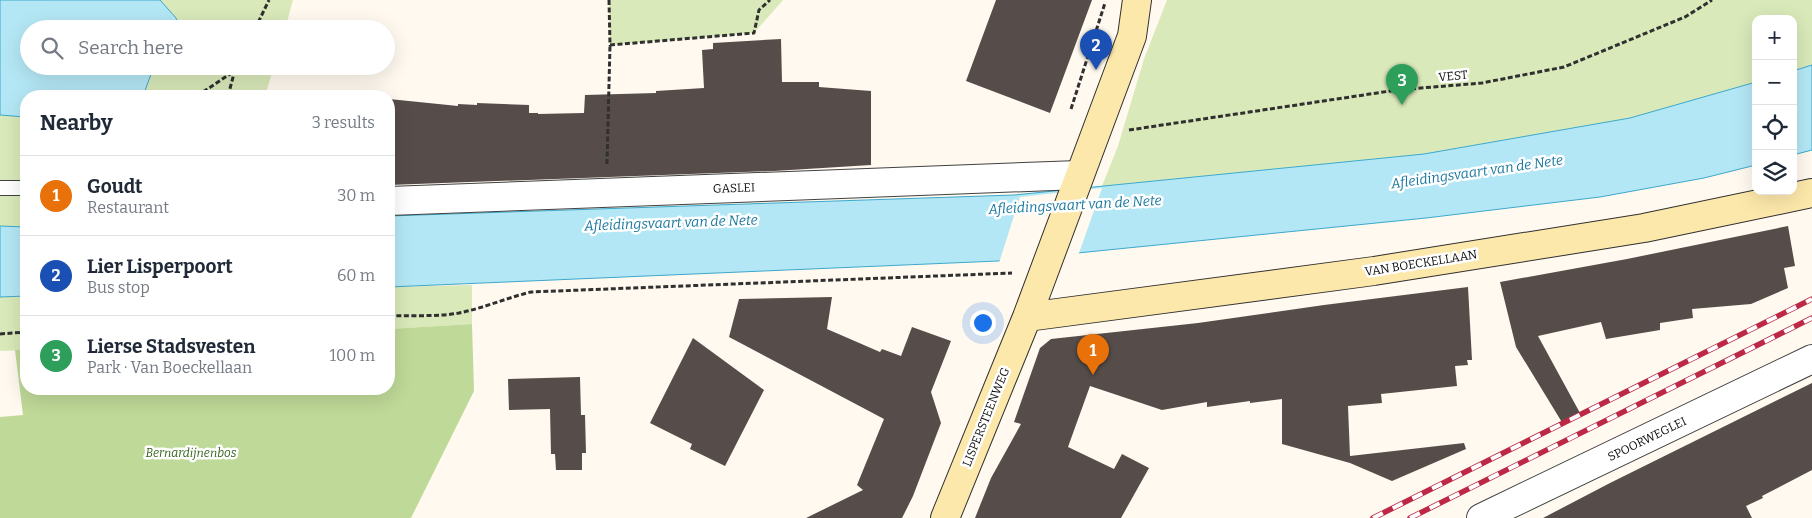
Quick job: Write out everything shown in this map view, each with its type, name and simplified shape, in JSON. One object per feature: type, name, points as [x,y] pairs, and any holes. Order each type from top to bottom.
[{"type":"street","name":"LISPERSTEENWEG","points":[[945,518],[1027,316],[1132,36],[1137,0]]},
{"type":"street","name":"GASLEI","points":[[395,200],[606,192],[1077,181]]},
{"type":"street","name":"VAN BOECKELLAAN","points":[[1027,316],[1422,263],[1644,228],[1812,194]]},
{"type":"street","name":"SPOORWEGLEI","points":[[1481,518],[1812,359]]},
{"type":"lane","points":[[0,188],[20,188]]},
{"type":"path","points":[[259,20],[269,0]]},
{"type":"path","points":[[606,192],[610,45],[609,0]]},
{"type":"path","points":[[610,45],[754,33],[759,10],[770,0]]},
{"type":"path","points":[[1071,110],[1106,0]]},
{"type":"path","name":"VEST","points":[[1094,135],[1396,90],[1482,82],[1564,67],[1685,17],[1712,0]]},
{"type":"path","points":[[206,90],[228,75]]},
{"type":"path","points":[[229,90],[232,75]]},
{"type":"path","points":[[395,316],[456,314],[489,305],[512,296],[531,292],[1017,272]]},
{"type":"path","points":[[0,334],[20,332]]},
{"type":"green space","points":[[0,0],[293,0],[287,20],[20,20],[20,75],[271,75],[267,90],[20,90],[20,227],[0,226]]},
{"type":"green space","points":[[609,0],[783,0],[754,33],[610,45]]},
{"type":"green space","points":[[1167,0],[1812,0],[1812,65],[1797,70],[1797,15],[1752,15],[1752,83],[1630,118],[1424,154],[1102,186],[1118,146],[1144,59]]},
{"type":"green space","points":[[472,285],[472,324],[395,329],[395,287]]},
{"type":"green space","points":[[20,296],[20,350],[0,351],[0,297]]},
{"type":"green space","name":"Bernardijnenbos","points":[[472,324],[474,391],[411,518],[0,518],[0,417],[23,415],[21,395],[395,395],[395,329]]},
{"type":"green space","name":"Bernardijnenbos","points":[[15,350],[20,350],[20,391]]},
{"type":"water","points":[[0,0],[160,0],[176,18],[177,20],[20,20],[20,75],[151,75],[145,90],[20,90],[20,117],[0,115]]},
{"type":"water","points":[[1812,65],[1812,150],[1797,154],[1797,105],[1797,70]]},
{"type":"water","name":"Afleidingsvaart van de Nete","points":[[1752,83],[1752,166],[1704,178],[1600,197],[1426,218],[998,261],[395,287],[395,216],[1014,195],[1424,154],[1630,118]]},
{"type":"water","points":[[0,226],[20,227],[20,296],[0,297]]},
{"type":"pier","points":[[1102,188],[1078,256],[999,263],[1020,197]]},
{"type":"building","points":[[996,0],[1092,0],[1050,113],[966,81]]},
{"type":"building","points":[[781,39],[782,82],[819,82],[819,87],[871,91],[871,165],[774,171],[395,185],[395,100],[458,106],[458,104],[477,105],[477,103],[529,105],[529,113],[538,114],[584,113],[585,95],[656,93],[656,91],[704,88],[702,50],[713,49],[713,43]]},
{"type":"building","points":[[1788,226],[1795,266],[1784,268],[1788,288],[1751,304],[1692,309],[1693,318],[1660,323],[1660,330],[1606,339],[1601,322],[1538,336],[1580,413],[1563,424],[1516,347],[1500,282],[1627,259]]},
{"type":"building","points":[[1468,287],[1472,360],[1467,360],[1468,365],[1455,366],[1457,386],[1381,394],[1382,403],[1348,406],[1350,456],[1464,443],[1466,449],[1392,481],[1350,463],[1282,444],[1282,399],[1207,407],[1207,402],[1162,410],[1090,386],[1068,447],[1114,469],[1122,454],[1149,468],[1121,518],[975,518],[991,478],[1021,424],[1014,422],[1040,348],[1051,339],[1198,323]]},
{"type":"building","points":[[832,297],[827,329],[880,352],[882,349],[901,356],[912,327],[951,341],[931,392],[941,423],[913,496],[902,518],[806,518],[863,490],[857,485],[884,419],[729,337],[739,299]]},
{"type":"building","points":[[693,338],[764,390],[725,466],[690,449],[692,444],[650,423]]},
{"type":"building","points":[[580,377],[581,415],[585,415],[586,453],[582,453],[582,470],[556,470],[555,454],[551,454],[550,409],[509,410],[508,379]]},
{"type":"building","points":[[1812,383],[1812,470],[1746,506],[1752,518],[1543,518],[1610,483]]},
{"type":"railway","points":[[1373,518],[1812,299]]},
{"type":"railway","points":[[1410,518],[1812,318]]},
{"type":"place","name":"Lier Lisperpoort","points":[[1096,70]]},
{"type":"place","name":"Lierse Stadsvesten","points":[[1402,105]]},
{"type":"place","name":"Goudt","points":[[1093,375]]}]
